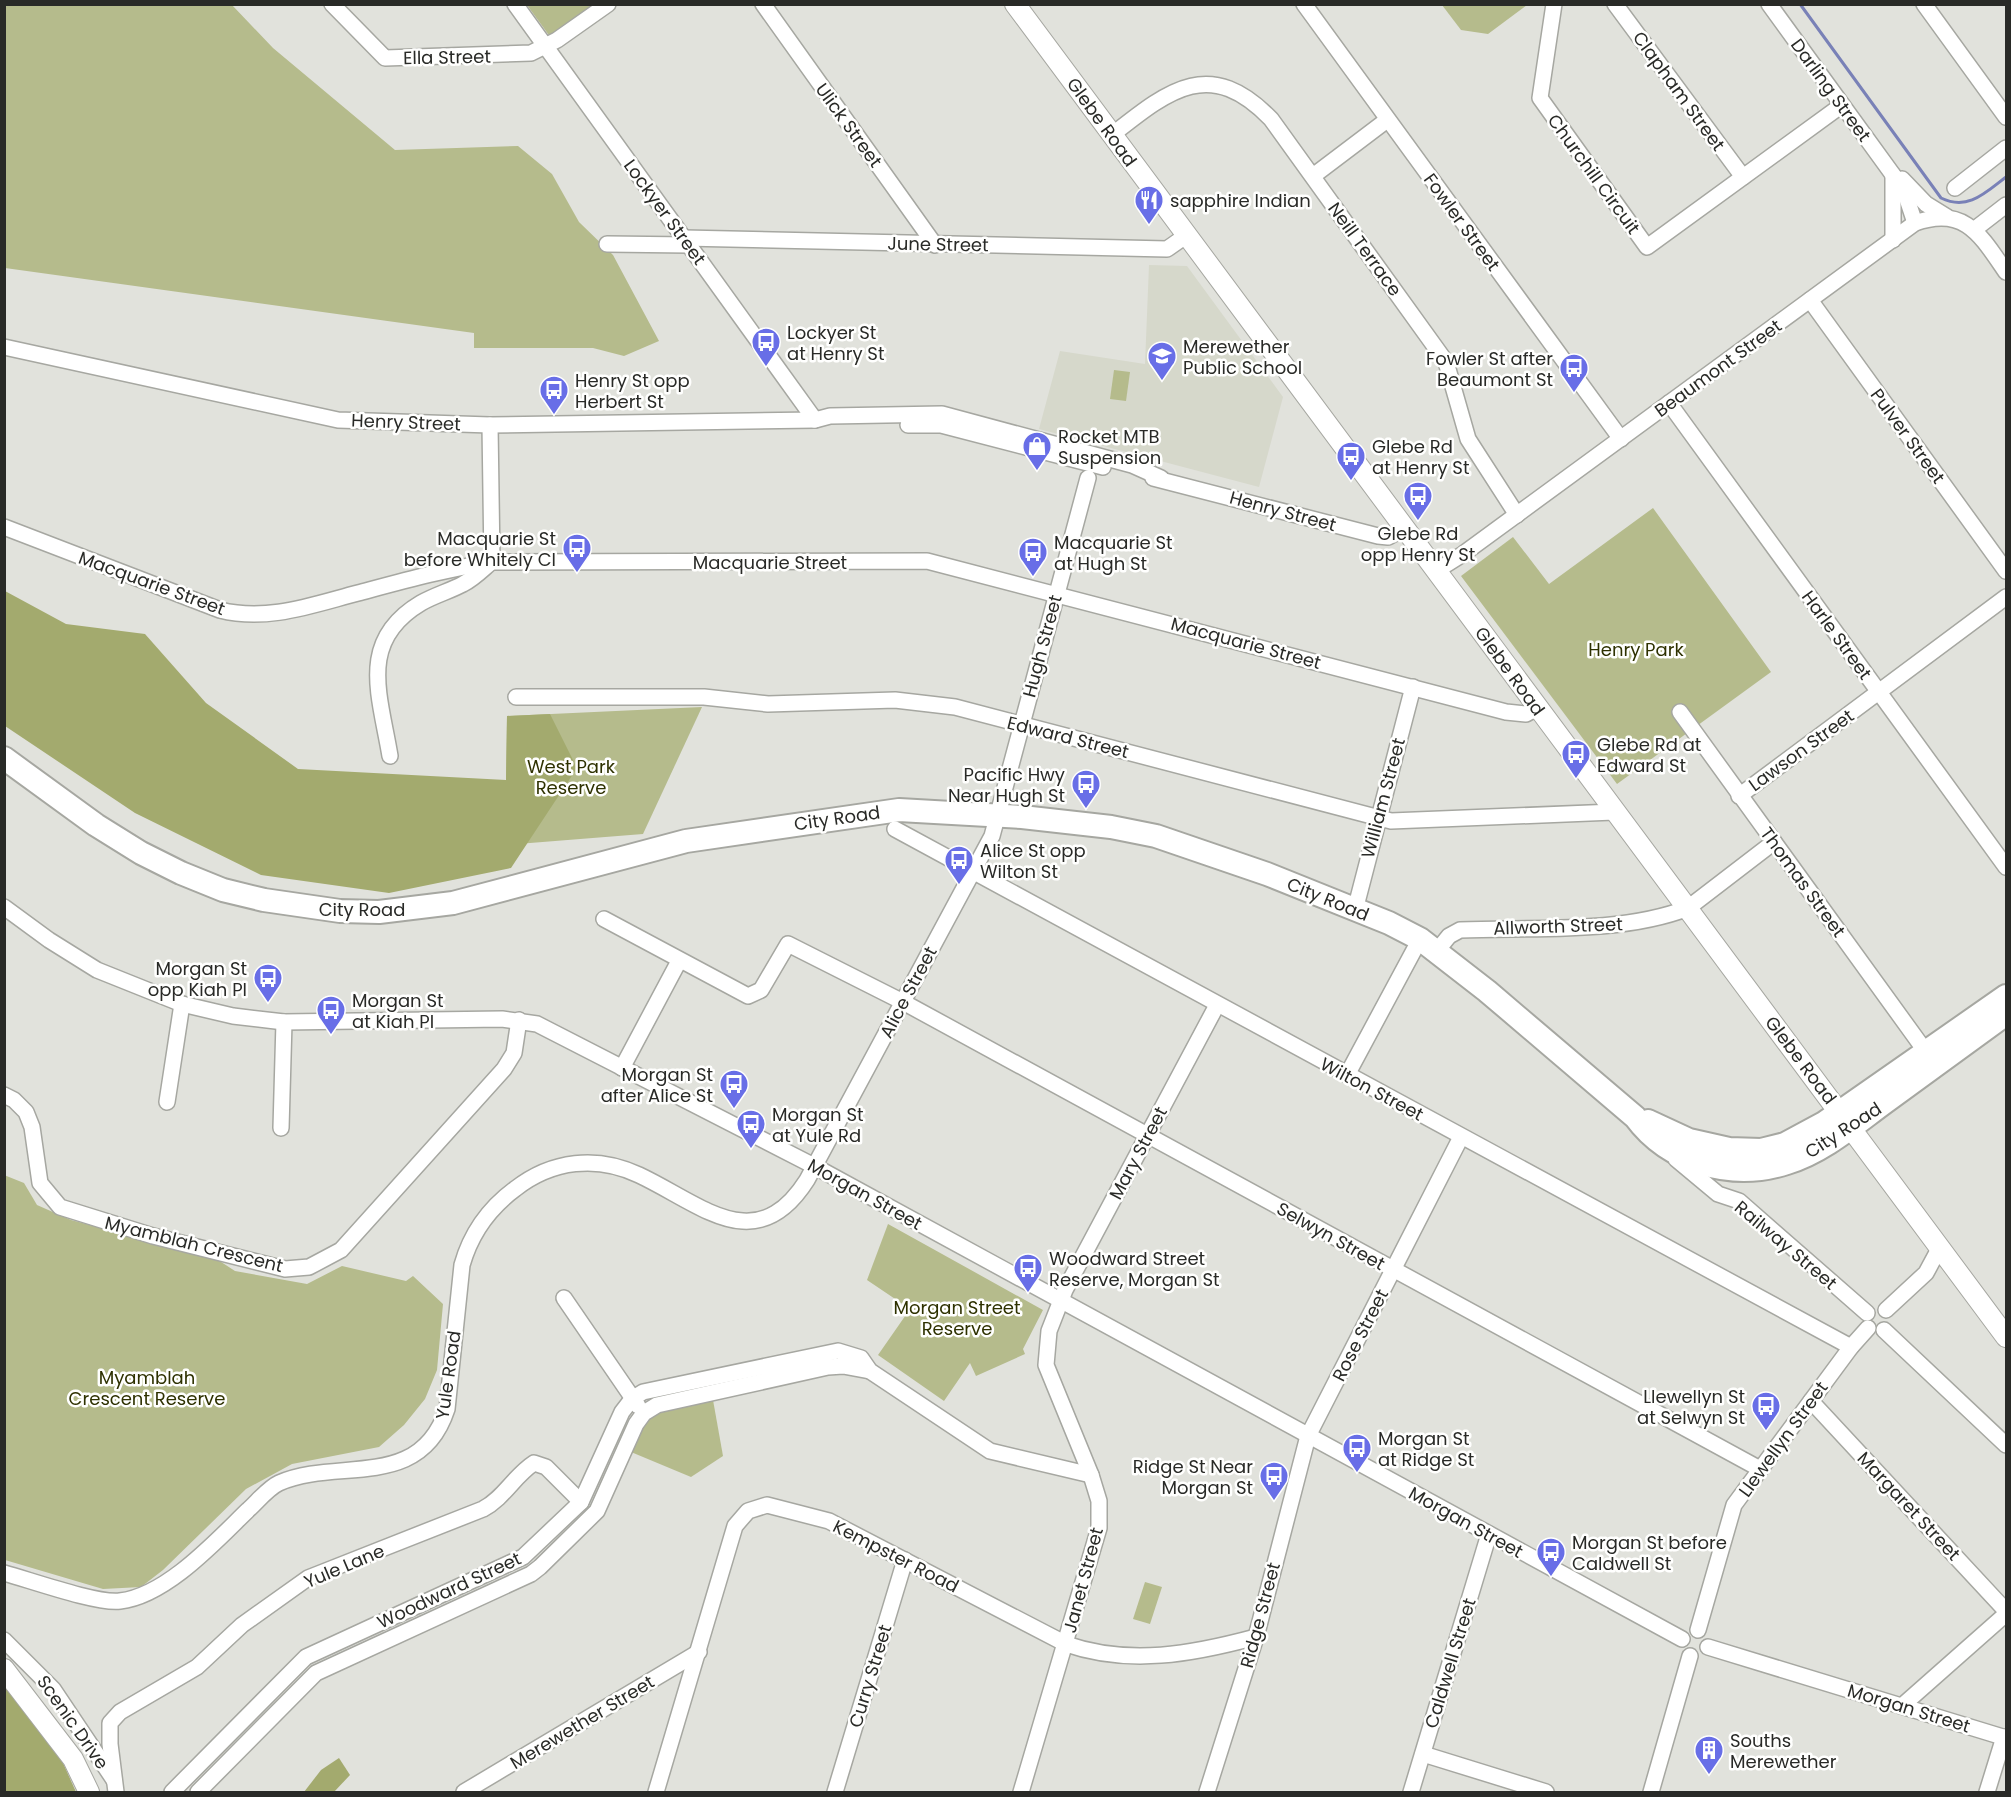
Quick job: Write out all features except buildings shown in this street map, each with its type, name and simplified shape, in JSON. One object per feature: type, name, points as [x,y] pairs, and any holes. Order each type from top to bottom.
[{"type":"highway","name":"City Road","points":[[4,758],[96,825],[141,853],[180,873],[223,890],[264,900],[340,911],[379,912],[453,903],[686,841],[855,815],[921,810],[1111,827],[1156,836],[1209,852],[1355,910],[1429,946],[1635,1117],[1648,1135],[1694,1161],[1712,1166],[1750,1170],[1777,1166],[1804,1157],[1845,1119]]},
{"type":"highway","points":[[1845,1119],[1926,1052],[2007,996]]},
{"type":"highway","name":"City Road","points":[[1635,1117],[1689,1140],[1745,1150],[1776,1147],[1845,1119],[2007,1014]]},
{"type":"main road","name":"Glebe Road","points":[[1015,4],[1614,812],[2007,1337]]},
{"type":"main road","name":"Scenic Drive","points":[[4,1669],[73,1759],[89,1792]]},
{"type":"street","name":"Ella Street","points":[[332,4],[384,58],[513,56],[531,53],[546,47],[608,4]]},
{"type":"street","name":"Lockyer Street","points":[[516,4],[815,420]]},
{"type":"street","name":"Ulick Street","points":[[763,4],[935,244]]},
{"type":"street","name":"Fowler Street","points":[[1304,4],[1621,439]]},
{"type":"street","name":"Churchill Circuit","points":[[1554,4],[1540,98],[1647,247],[1842,105]]},
{"type":"street","name":"Clapham Street","points":[[1616,4],[1743,177]]},
{"type":"street","name":"Darling Street","points":[[1769,4],[1904,190],[1915,223]]},
{"type":"street","points":[[1924,4],[2007,117]]},
{"type":"street","name":"Neill Terrace","points":[[1112,135],[1160,97],[1182,87],[1206,85],[1229,88],[1255,103],[1271,119],[1446,362],[1468,440],[1517,515]]},
{"type":"street","points":[[1313,176],[1387,120]]},
{"type":"street","points":[[1955,188],[2007,148]]},
{"type":"street","points":[[1893,175],[1893,240]]},
{"type":"street","name":"Darling Street","points":[[1893,175],[1906,180],[1924,202],[1949,218]]},
{"type":"street","points":[[1975,229],[2007,205]]},
{"type":"street","name":"Beaumont Street","points":[[1436,571],[1463,555],[1915,223],[1934,218],[1949,218]]},
{"type":"street","points":[[1949,218],[1975,229],[2007,272]]},
{"type":"street","name":"June Street","points":[[607,244],[687,242],[935,244],[1167,249],[1187,235]]},
{"type":"street","name":"Pulver Street","points":[[1810,300],[2007,572]]},
{"type":"street","name":"Henry Street","points":[[4,347],[338,420],[490,425],[815,420],[832,425],[941,425],[1132,475],[1161,478],[1378,536],[1388,537],[1405,528]]},
{"type":"street","name":"Harle Street","points":[[1669,403],[2007,867]]},
{"type":"street","points":[[390,756],[377,666],[380,647],[391,628],[404,615],[421,603],[466,583],[492,562],[490,425]]},
{"type":"street","name":"Hugh Street","points":[[999,816],[1021,725],[1088,478]]},
{"type":"street","name":"Macquarie Street","points":[[4,527],[219,610],[240,615],[287,611],[453,568],[492,562],[927,561],[1506,712],[1526,714],[1537,708]]},
{"type":"street","name":"Lawson Street","points":[[1739,796],[2007,597]]},
{"type":"street","name":"William Street","points":[[1355,910],[1413,687]]},
{"type":"street","name":"Edward Street","points":[[516,697],[704,697],[768,704],[895,700],[955,707],[1391,821],[1614,812]]},
{"type":"street","name":"Thomas Street","points":[[1680,712],[1926,1052]]},
{"type":"street","name":"Alice Street","points":[[814,1166],[973,872],[992,836],[999,816]]},
{"type":"street","name":"Wilton Street","points":[[895,829],[1216,1005],[1851,1347]]},
{"type":"street","points":[[1688,908],[1774,842]]},
{"type":"street","name":"Morgan Street","points":[[4,907],[49,940],[97,970],[183,1004],[233,1016],[284,1022],[519,1020],[537,1024],[814,1166],[1682,1639]]},
{"type":"street","name":"Allworth Street","points":[[1347,1075],[1429,946],[1460,930],[1626,924],[1688,908]]},
{"type":"street","points":[[604,919],[679,961],[622,1068]]},
{"type":"street","name":"Selwyn Street","points":[[679,961],[748,996],[755,995],[761,990],[788,944],[903,1002],[1760,1469]]},
{"type":"street","points":[[167,1102],[183,1004]]},
{"type":"street","name":"Mary Street","points":[[1060,1301],[1216,1005]]},
{"type":"street","name":"Myamblah Crescent","points":[[4,1095],[14,1100],[26,1112],[32,1128],[40,1183],[60,1207],[153,1236],[251,1262],[285,1269],[309,1267],[341,1250],[504,1069],[514,1053],[519,1020]]},
{"type":"street","points":[[281,1128],[284,1022]]},
{"type":"street","name":"Railway Street","points":[[1648,1135],[1719,1194],[1739,1202],[1867,1320]]},
{"type":"street","name":"Rose Street","points":[[1308,1436],[1461,1137]]},
{"type":"street","name":"Yule Road","points":[[4,1573],[119,1602],[151,1593],[204,1552],[277,1484],[306,1473],[371,1470],[407,1459],[441,1427],[447,1409],[462,1265],[468,1244],[477,1227],[504,1197],[540,1172],[578,1162],[621,1168],[639,1175],[699,1209],[733,1221],[747,1222],[767,1218],[784,1210],[798,1195],[814,1166]]},
{"type":"street","points":[[1886,1310],[1926,1273],[1940,1247]]},
{"type":"street","points":[[564,1298],[632,1399],[644,1413],[657,1404],[828,1367],[843,1366],[870,1371]]},
{"type":"street","name":"Janet Street","points":[[1021,1792],[1099,1528],[1099,1501],[1091,1475],[1046,1365],[1048,1336],[1060,1301]]},
{"type":"street","points":[[1877,1307],[1886,1310],[1890,1319],[1884,1330],[1875,1332],[1867,1320],[1877,1307]]},
{"type":"street","name":"Llewellyn Street","points":[[1698,1630],[1734,1505],[1851,1347],[1867,1320]]},
{"type":"street","points":[[1884,1330],[2007,1445]]},
{"type":"street","points":[[632,1399],[643,1392],[838,1351],[861,1358],[870,1371],[990,1451],[1091,1475]]},
{"type":"street","name":"Woodward Street","points":[[172,1792],[306,1657],[523,1557],[581,1502],[622,1412],[632,1399]]},
{"type":"street","name":"Margaret Street","points":[[1811,1401],[2007,1612],[1903,1705]]},
{"type":"street","name":"Woodward Street","points":[[198,1792],[316,1673],[531,1574],[540,1567],[597,1511],[636,1424],[644,1413]]},
{"type":"street","name":"Ridge Street","points":[[1207,1792],[1256,1637],[1308,1436]]},
{"type":"street","name":"Yule Lane","points":[[115,1786],[110,1723],[120,1712],[197,1667],[242,1625],[308,1578],[493,1504],[524,1469],[534,1463],[546,1467],[581,1502]]},
{"type":"street","name":"Kempster Road","points":[[656,1792],[735,1526],[748,1511],[767,1504],[829,1521],[1065,1644],[1087,1652],[1152,1658],[1198,1652],[1256,1637]]},
{"type":"street","name":"Caldwell Street","points":[[1411,1792],[1489,1534]]},
{"type":"street","name":"Curry Street","points":[[835,1792],[905,1560]]},
{"type":"street","points":[[1698,1630],[1707,1637],[1708,1647],[1699,1656],[1690,1656],[1683,1650],[1682,1639],[1688,1631],[1698,1630]]},
{"type":"street","name":"Scenic Drive","points":[[4,1640],[52,1689],[115,1786]]},
{"type":"street","name":"Morgan Street","points":[[1708,1647],[2005,1737]]},
{"type":"street","name":"Merewether Street","points":[[464,1792],[699,1652]]},
{"type":"street","points":[[1651,1792],[1690,1656]]},
{"type":"street","points":[[1987,1792],[2005,1737]]},
{"type":"street","points":[[1423,1755],[1546,1792]]},
{"type":"shaded area","name":"Merewether Public School","points":[[1149,265],[1187,266],[1283,397],[1259,487],[1039,429],[1060,351],[1145,364]]},
{"type":"green space","points":[[5,5],[232,5],[273,48],[395,150],[518,146],[552,174],[579,222],[613,255],[659,341],[624,356],[593,348],[474,348],[474,333],[5,268]]},
{"type":"green space","points":[[527,5],[596,5],[551,38]]},
{"type":"green space","points":[[1442,5],[1527,5],[1488,34],[1461,30]]},
{"type":"green space","points":[[1114,370],[1130,372],[1126,401],[1110,399]]},
{"type":"green space","name":"Henry Park","points":[[1653,508],[1771,672],[1617,784],[1461,576],[1513,537],[1549,584]]},
{"type":"green space","points":[[5,591],[66,624],[145,634],[206,703],[298,769],[506,780],[507,716],[550,714],[577,768],[511,868],[389,893],[261,875],[135,813],[5,726]]},
{"type":"green space","name":"West Park Reserve","points":[[702,707],[643,834],[505,845],[507,716]]},
{"type":"green space","name":"Myamblah Crescent Reserve","points":[[4,1175],[24,1183],[37,1205],[71,1220],[215,1258],[235,1271],[307,1284],[342,1266],[406,1281],[413,1276],[443,1304],[437,1370],[425,1399],[404,1425],[379,1447],[292,1464],[246,1489],[163,1570],[141,1587],[103,1589],[5,1560]]},
{"type":"green space","name":"Morgan Street Reserve","points":[[888,1224],[1043,1310],[1023,1349],[1025,1354],[976,1376],[970,1363],[944,1401],[878,1355],[910,1309],[867,1280]]},
{"type":"green space","points":[[713,1400],[723,1456],[691,1477],[631,1452],[644,1423],[657,1413]]},
{"type":"green space","points":[[1145,1582],[1162,1587],[1150,1624],[1133,1619]]},
{"type":"green space","points":[[4,1683],[59,1754],[76,1792],[5,1792]]},
{"type":"green space","points":[[339,1758],[350,1775],[334,1792],[304,1792],[321,1770]]},
{"type":"waterway","points":[[1800,4],[1941,198],[1951,201],[1968,201],[1983,194],[2006,177]]},
{"type":"place","name":"sapphire Indian","points":[[1149,226]]},
{"type":"place","name":"Lockyer St at Henry St","points":[[766,368]]},
{"type":"place","name":"Merewether Public School","points":[[1162,382]]},
{"type":"place","name":"Fowler St after Beaumont St","points":[[1574,394]]},
{"type":"place","name":"Henry St opp Herbert St","points":[[554,416]]},
{"type":"place","name":"Rocket MTB Suspension","points":[[1037,472]]},
{"type":"place","name":"Glebe Rd at Henry St","points":[[1351,482]]},
{"type":"place","name":"Glebe Rd opp Henry St","points":[[1418,522]]},
{"type":"place","name":"Macquarie St before Whitely Cl","points":[[577,574]]},
{"type":"place","name":"Macquarie St at Hugh St","points":[[1033,578]]},
{"type":"place","name":"Glebe Rd at Edward St","points":[[1576,780]]},
{"type":"place","name":"Pacific Hwy Near Hugh St","points":[[1086,810]]},
{"type":"place","name":"Alice St opp Wilton St","points":[[959,886]]},
{"type":"place","name":"Morgan St opp Kiah Pl","points":[[268,1004]]},
{"type":"place","name":"Morgan St at Kiah Pl","points":[[331,1036]]},
{"type":"place","name":"Morgan St after Alice St","points":[[734,1110]]},
{"type":"place","name":"Morgan St at Yule Rd","points":[[751,1150]]},
{"type":"place","name":"Woodward Street Reserve, Morgan St","points":[[1028,1294]]},
{"type":"place","name":"Llewellyn St at Selwyn St","points":[[1766,1432]]},
{"type":"place","name":"Morgan St at Ridge St","points":[[1357,1474]]},
{"type":"place","name":"Ridge St Near Morgan St","points":[[1274,1502]]},
{"type":"place","name":"Morgan St before Caldwell St","points":[[1551,1578]]},
{"type":"place","name":"Souths Merewether","points":[[1709,1776]]}]
